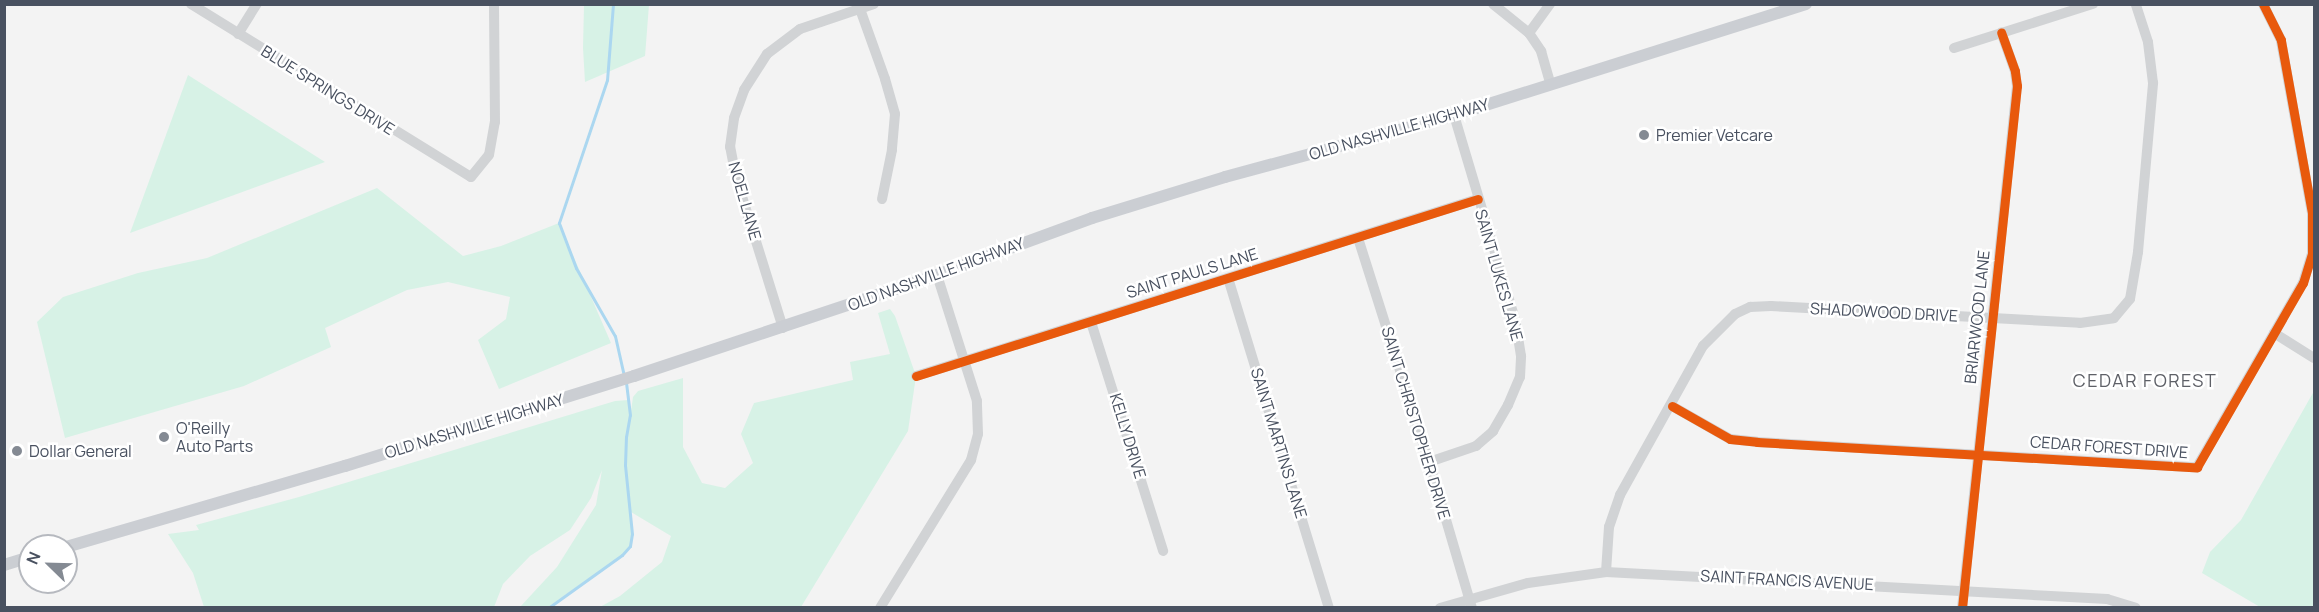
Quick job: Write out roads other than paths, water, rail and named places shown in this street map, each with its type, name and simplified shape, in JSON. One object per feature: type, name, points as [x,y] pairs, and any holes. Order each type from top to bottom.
[{"type":"main road","name":"OLD NASHVILLE HIGHWAY","points":[[78,544],[345,466],[634,376],[937,275],[1102,214],[1225,177],[1454,115],[1806,4]]},
{"type":"street","name":"BLUE SPRINGS DRIVE","points":[[191,4],[465,176],[471,177],[489,155],[495,122],[494,4]]},
{"type":"street","points":[[238,34],[257,4]]},
{"type":"street","name":"NOEL LANE","points":[[783,328],[736,177],[730,147],[734,118],[744,90],[767,54],[800,29],[874,4]]},
{"type":"street","points":[[1493,4],[1528,33],[1541,51],[1551,85]]},
{"type":"street","points":[[1528,33],[1550,4]]},
{"type":"street","points":[[1954,48],[2093,4]]},
{"type":"street","name":"SHADOWOOD DRIVE","points":[[1606,572],[1607,543],[1614,511],[1672,406],[1696,357],[1710,336],[1735,314],[1750,307],[2102,322],[2114,318],[2130,299],[2138,252],[2153,83],[2148,42],[2136,4]]},
{"type":"street","name":"CEDAR FOREST DRIVE","points":[[1672,406],[1730,439],[1824,447],[1977,453],[2197,467],[2308,271],[2314,236],[2312,213],[2281,40],[2263,4]]},
{"type":"street","points":[[860,9],[895,114],[892,150],[882,198]]},
{"type":"street","name":"BRIARWOOD LANE","points":[[1962,608],[2017,86],[2015,71],[2001,32]]},
{"type":"street","name":"SAINT LUKES LANE","points":[[1430,462],[1476,446],[1493,430],[1508,405],[1520,377],[1521,356],[1516,322],[1454,115]]},
{"type":"street","name":"SAINT PAULS LANE","points":[[916,376],[1478,199]]},
{"type":"street","name":"SAINT CHRISTOPHER DRIVE","points":[[1358,238],[1430,462],[1471,603]]},
{"type":"street","points":[[880,608],[971,460],[978,434],[977,401],[937,275]]},
{"type":"street","name":"SAINT MARTINS LANE","points":[[1228,278],[1329,608]]},
{"type":"street","name":"KELLY DRIVE","points":[[1092,322],[1163,551]]},
{"type":"street","points":[[2274,333],[2314,358]]},
{"type":"street","name":"SAINT FRANCIS AVENUE","points":[[1440,608],[1471,603],[1528,583],[1606,572],[2107,599],[2136,608]]},
{"type":"waterway","points":[[613,4],[607,80],[559,223],[576,268],[615,336],[624,376]]},
{"type":"waterway","points":[[548,608],[622,555],[630,546],[632,534],[625,465],[630,415],[626,382]]},
{"type":"place","name":"Premier Vetcare","points":[[1644,135]]},
{"type":"place","name":"O'Reilly Auto Parts","points":[[164,437]]},
{"type":"place","name":"Dollar General","points":[[17,451]]},
{"type":"district","name":"CEDAR FOREST","points":[[2145,380]]}]
